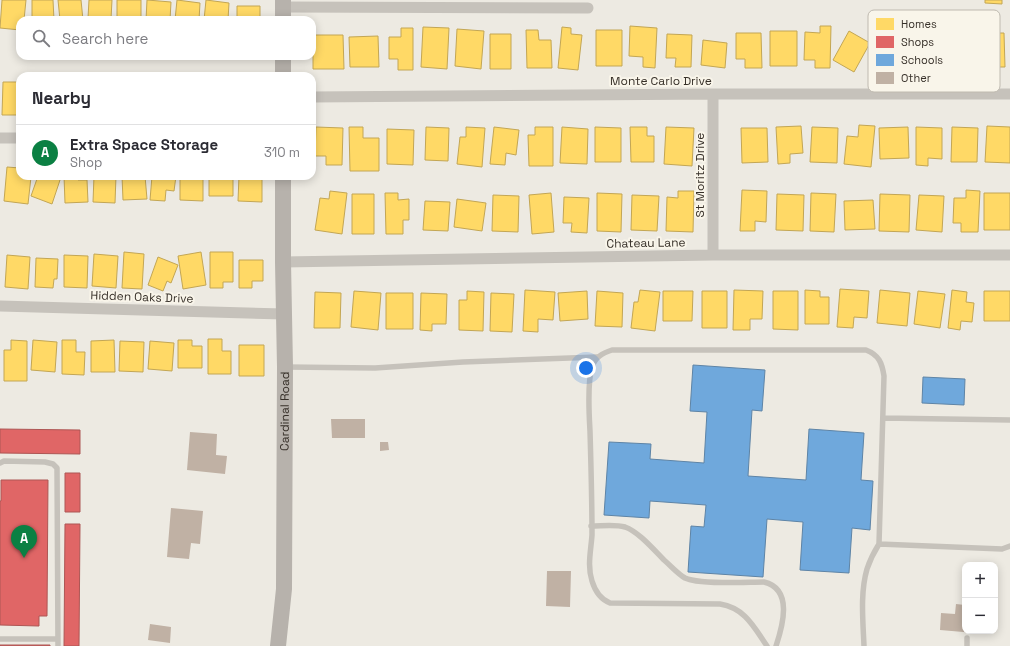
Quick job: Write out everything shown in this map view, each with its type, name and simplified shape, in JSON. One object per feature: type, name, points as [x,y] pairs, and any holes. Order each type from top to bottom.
[{"type":"street","points":[[283,9],[588,8]]},
{"type":"street","points":[[283,60],[283,72]]},
{"type":"street","name":"Monte Carlo Drive","points":[[316,97],[713,94],[1010,94]]},
{"type":"street","name":"St Moritz Drive","points":[[713,94],[713,255]]},
{"type":"street","points":[[0,138],[16,138]]},
{"type":"street","name":"Cardinal Road","points":[[278,646],[284,589],[285,367],[283,180]]},
{"type":"street","name":"Chateau Lane","points":[[283,262],[713,255],[1010,256]]},
{"type":"street","name":"Hidden Oaks Drive","points":[[0,306],[284,314]]},
{"type":"lane","points":[[767,646],[746,616],[730,606],[720,604],[610,603],[600,598],[595,590],[591,580],[590,568],[592,526],[589,407],[592,366],[597,357],[604,352],[612,350],[866,350],[878,356],[884,376],[879,544],[870,560],[864,581],[864,646]]},
{"type":"lane","points":[[285,367],[375,368],[463,362],[597,357]]},
{"type":"lane","points":[[883,418],[1010,420]]},
{"type":"lane","points":[[0,463],[45,462],[53,464],[57,468],[58,646]]},
{"type":"lane","points":[[592,526],[615,525],[632,530],[672,568],[686,578],[706,582],[764,582],[777,587],[783,597],[783,618],[776,646]]},
{"type":"lane","points":[[879,544],[1002,549],[1010,546]]},
{"type":"lane","points":[[967,646],[968,638]]},
{"type":"lane","points":[[0,639],[58,639]]},
{"type":"building: Homes","points":[[2,0],[26,0],[24,16],[16,16],[16,30],[0,28]]},
{"type":"building: Homes","points":[[32,0],[53,0],[54,16],[32,16]]},
{"type":"building: Homes","points":[[58,0],[81,0],[83,16],[60,16]]},
{"type":"building: Homes","points":[[89,0],[112,0],[111,16],[88,16]]},
{"type":"building: Homes","points":[[117,0],[141,0],[141,16],[117,16]]},
{"type":"building: Homes","points":[[147,0],[171,2],[170,16],[146,16]]},
{"type":"building: Homes","points":[[177,0],[200,3],[199,16],[175,16]]},
{"type":"building: Homes","points":[[206,0],[229,3],[228,16],[204,16]]},
{"type":"building: Homes","points":[[985,0],[1002,0],[1002,4],[985,3]]},
{"type":"building: Homes","points":[[237,6],[260,6],[260,16],[237,16]]},
{"type":"building: Homes","points":[[630,26],[657,28],[655,68],[643,67],[643,57],[629,56]]},
{"type":"building: Homes","points":[[820,26],[831,26],[830,68],[815,68],[815,60],[804,60],[805,32],[820,33]]},
{"type":"building: Homes","points":[[423,27],[449,28],[447,69],[421,67]]},
{"type":"building: Homes","points":[[562,27],[571,28],[571,34],[582,35],[578,70],[558,68]]},
{"type":"building: Homes","points":[[401,28],[413,28],[413,70],[398,70],[398,59],[389,59],[389,37],[401,37]]},
{"type":"building: Homes","points":[[457,29],[484,31],[481,69],[455,66]]},
{"type":"building: Homes","points":[[526,30],[538,30],[539,40],[551,40],[552,68],[527,68]]},
{"type":"building: Homes","points":[[596,30],[622,30],[622,66],[596,66]]},
{"type":"building: Homes","points":[[770,31],[797,31],[797,66],[770,66]]},
{"type":"building: Homes","points":[[849,31],[868,42],[868,47],[854,72],[833,60]]},
{"type":"building: Homes","points":[[736,33],[761,33],[762,68],[745,68],[745,59],[736,59]]},
{"type":"building: Homes","points":[[1000,33],[1004,33],[1005,67],[1000,67]]},
{"type":"building: Homes","points":[[490,34],[511,34],[511,69],[490,69]]},
{"type":"building: Homes","points":[[667,34],[692,35],[691,67],[675,67],[676,58],[666,58]]},
{"type":"building: Homes","points":[[316,35],[343,35],[344,69],[313,69],[313,60],[316,60]]},
{"type":"building: Homes","points":[[378,36],[379,67],[350,67],[349,37]]},
{"type":"building: Homes","points":[[703,40],[727,43],[725,68],[701,65]]},
{"type":"building: Homes","points":[[3,82],[16,82],[16,115],[2,115]]},
{"type":"building: Homes","points":[[859,125],[875,126],[871,167],[844,164],[847,136],[858,137]]},
{"type":"building: Homes","points":[[801,126],[803,153],[790,154],[790,163],[778,164],[776,127]]},
{"type":"building: Homes","points":[[987,126],[1010,127],[1010,163],[985,162]]},
{"type":"building: Homes","points":[[316,127],[343,128],[342,165],[326,165],[326,156],[316,156]]},
{"type":"building: Homes","points":[[349,127],[363,127],[363,138],[379,138],[379,171],[350,171]]},
{"type":"building: Homes","points":[[426,127],[449,128],[448,161],[425,160]]},
{"type":"building: Homes","points":[[466,127],[485,128],[482,167],[457,164],[460,137],[466,137]]},
{"type":"building: Homes","points":[[494,127],[519,130],[516,155],[506,153],[505,165],[490,164]]},
{"type":"building: Homes","points":[[535,127],[553,127],[553,166],[529,166],[528,135],[535,135]]},
{"type":"building: Homes","points":[[562,127],[588,129],[587,164],[560,163]]},
{"type":"building: Homes","points":[[595,127],[621,128],[621,162],[595,162]]},
{"type":"building: Homes","points":[[630,127],[647,127],[647,136],[654,136],[654,162],[631,162]]},
{"type":"building: Homes","points":[[666,127],[694,128],[692,166],[664,164]]},
{"type":"building: Homes","points":[[812,127],[838,128],[837,163],[810,162]]},
{"type":"building: Homes","points":[[908,127],[909,158],[880,159],[879,128]]},
{"type":"building: Homes","points":[[916,127],[942,128],[942,159],[928,158],[928,166],[916,165]]},
{"type":"building: Homes","points":[[952,127],[978,128],[977,162],[951,162]]},
{"type":"building: Homes","points":[[741,128],[767,128],[768,162],[742,163]]},
{"type":"building: Homes","points":[[387,129],[414,130],[413,165],[387,164]]},
{"type":"building: Homes","points":[[7,167],[16,168],[16,180],[31,180],[28,204],[4,201]]},
{"type":"building: Homes","points":[[37,180],[60,180],[52,204],[31,196]]},
{"type":"building: Homes","points":[[64,180],[87,180],[88,202],[65,203]]},
{"type":"building: Homes","points":[[94,180],[116,180],[115,203],[93,202]]},
{"type":"building: Homes","points":[[122,180],[145,180],[147,199],[123,200]]},
{"type":"building: Homes","points":[[152,180],[175,180],[174,191],[166,190],[165,201],[150,200]]},
{"type":"building: Homes","points":[[180,180],[203,180],[203,201],[180,200]]},
{"type":"building: Homes","points":[[209,180],[233,180],[233,196],[209,196]]},
{"type":"building: Homes","points":[[239,180],[262,180],[262,202],[238,201]]},
{"type":"building: Homes","points":[[742,190],[767,191],[766,222],[755,221],[755,231],[740,231]]},
{"type":"building: Homes","points":[[966,190],[980,191],[978,232],[961,232],[961,223],[953,223],[954,198],[966,198]]},
{"type":"building: Homes","points":[[330,191],[347,193],[342,234],[315,230],[320,198],[329,199]]},
{"type":"building: Homes","points":[[678,191],[694,191],[693,232],[666,231],[667,197],[678,198]]},
{"type":"building: Homes","points":[[385,193],[398,193],[398,200],[409,199],[409,220],[403,220],[403,234],[386,234]]},
{"type":"building: Homes","points":[[551,193],[554,232],[532,234],[529,195]]},
{"type":"building: Homes","points":[[597,193],[622,194],[621,232],[597,231]]},
{"type":"building: Homes","points":[[811,193],[836,194],[834,232],[810,231]]},
{"type":"building: Homes","points":[[984,193],[1010,193],[1010,230],[984,230]]},
{"type":"building: Homes","points":[[352,194],[374,194],[374,234],[352,234]]},
{"type":"building: Homes","points":[[777,194],[804,195],[803,231],[776,230]]},
{"type":"building: Homes","points":[[880,194],[910,195],[909,232],[879,231]]},
{"type":"building: Homes","points":[[493,195],[519,196],[518,232],[492,231]]},
{"type":"building: Homes","points":[[632,195],[659,196],[657,231],[631,230]]},
{"type":"building: Homes","points":[[919,195],[944,196],[942,232],[916,230]]},
{"type":"building: Homes","points":[[564,197],[589,198],[587,233],[571,232],[572,223],[563,223]]},
{"type":"building: Homes","points":[[457,199],[486,203],[482,231],[454,227]]},
{"type":"building: Homes","points":[[873,200],[875,229],[845,230],[844,201]]},
{"type":"building: Homes","points":[[425,201],[450,202],[448,231],[423,230]]},
{"type":"building: Homes","points":[[124,252],[144,254],[142,289],[122,288]]},
{"type":"building: Homes","points":[[201,252],[206,285],[183,289],[178,256]]},
{"type":"building: Homes","points":[[210,252],[233,252],[233,282],[223,282],[223,288],[210,288]]},
{"type":"building: Homes","points":[[94,254],[118,256],[116,288],[92,286]]},
{"type":"building: Homes","points":[[7,255],[30,257],[28,289],[5,287]]},
{"type":"building: Homes","points":[[64,255],[88,256],[87,288],[64,287]]},
{"type":"building: Homes","points":[[158,257],[178,265],[171,283],[167,281],[163,291],[148,285]]},
{"type":"building: Homes","points":[[36,258],[58,259],[57,279],[54,279],[53,288],[35,287]]},
{"type":"building: Homes","points":[[239,260],[263,260],[263,281],[252,281],[252,288],[239,288]]},
{"type":"building: Homes","points":[[840,289],[869,291],[867,318],[854,317],[853,328],[837,327]]},
{"type":"building: Homes","points":[[525,290],[555,292],[553,320],[538,319],[538,332],[523,331]]},
{"type":"building: Homes","points":[[640,290],[660,292],[655,331],[631,328],[634,302],[638,302]]},
{"type":"building: Homes","points":[[734,290],[763,291],[762,319],[750,319],[750,330],[733,330]]},
{"type":"building: Homes","points":[[805,290],[820,291],[820,297],[829,297],[829,324],[805,324]]},
{"type":"building: Homes","points":[[880,290],[910,293],[907,326],[877,323]]},
{"type":"building: Homes","points":[[952,290],[967,292],[966,302],[974,303],[972,322],[961,321],[960,330],[948,328]]},
{"type":"building: Homes","points":[[354,291],[381,293],[378,330],[351,327]]},
{"type":"building: Homes","points":[[467,291],[484,292],[483,331],[459,330],[459,300],[467,300]]},
{"type":"building: Homes","points":[[587,291],[588,319],[560,321],[558,293]]},
{"type":"building: Homes","points":[[597,291],[623,293],[622,327],[595,326]]},
{"type":"building: Homes","points":[[663,291],[693,291],[692,321],[663,321]]},
{"type":"building: Homes","points":[[702,291],[727,291],[727,328],[702,328]]},
{"type":"building: Homes","points":[[773,291],[798,291],[798,330],[773,329]]},
{"type":"building: Homes","points":[[918,291],[945,294],[940,328],[914,324]]},
{"type":"building: Homes","points":[[984,291],[1010,291],[1010,321],[984,321]]},
{"type":"building: Homes","points":[[315,292],[341,293],[340,328],[314,328]]},
{"type":"building: Homes","points":[[386,293],[413,293],[413,329],[386,329]]},
{"type":"building: Homes","points":[[421,293],[447,294],[446,324],[432,324],[432,331],[420,330]]},
{"type":"building: Homes","points":[[491,293],[514,294],[512,332],[490,331]]},
{"type":"building: Homes","points":[[208,339],[222,339],[222,351],[231,351],[231,374],[208,374]]},
{"type":"building: Homes","points":[[11,340],[27,341],[27,381],[4,381],[4,350],[11,350]]},
{"type":"building: Homes","points":[[33,340],[57,342],[55,372],[31,370]]},
{"type":"building: Homes","points":[[62,340],[76,340],[76,352],[85,352],[84,375],[62,374]]},
{"type":"building: Homes","points":[[114,340],[115,372],[91,372],[91,341]]},
{"type":"building: Homes","points":[[178,340],[192,340],[192,346],[202,346],[202,368],[178,368]]},
{"type":"building: Homes","points":[[120,341],[144,342],[143,372],[119,371]]},
{"type":"building: Homes","points":[[150,341],[174,343],[172,371],[148,369]]},
{"type":"building: Homes","points":[[239,345],[264,345],[264,376],[239,376]]},
{"type":"building: Shops","points":[[0,429],[80,430],[80,454],[0,453]]},
{"type":"building: Shops","points":[[65,473],[80,473],[80,512],[65,512]]},
{"type":"building: Shops","points":[[1,480],[48,480],[47,616],[39,616],[39,626],[0,625]]},
{"type":"building: Shops","points":[[65,524],[80,524],[79,646],[64,646]]},
{"type":"building: Shops","points":[[50,645],[50,646],[0,646]]},
{"type":"building: Schools","points":[[693,365],[765,370],[762,411],[752,410],[748,476],[806,480],[809,429],[864,433],[861,480],[873,481],[870,530],[852,528],[849,573],[800,570],[803,522],[767,519],[763,577],[688,572],[691,526],[704,527],[706,505],[650,501],[649,518],[604,515],[609,442],[651,444],[650,459],[704,463],[707,412],[690,411]]},
{"type":"building: Schools","points":[[923,377],[965,379],[964,405],[922,403]]},
{"type":"building: Other","points":[[331,419],[365,419],[365,438],[332,438]]},
{"type":"building: Other","points":[[190,432],[217,434],[216,455],[227,456],[225,474],[187,470]]},
{"type":"building: Other","points":[[380,442],[388,442],[389,450],[380,451]]},
{"type":"building: Other","points":[[171,508],[203,511],[200,544],[191,543],[189,559],[167,557]]},
{"type":"building: Other","points":[[547,571],[571,571],[570,607],[546,606]]},
{"type":"building: Other","points":[[956,604],[962,605],[962,632],[940,630],[941,613],[955,614]]},
{"type":"building: Other","points":[[150,624],[171,627],[170,643],[148,640]]},
{"type":"place","name":"Extra Space Storage","points":[[24,558]]}]
